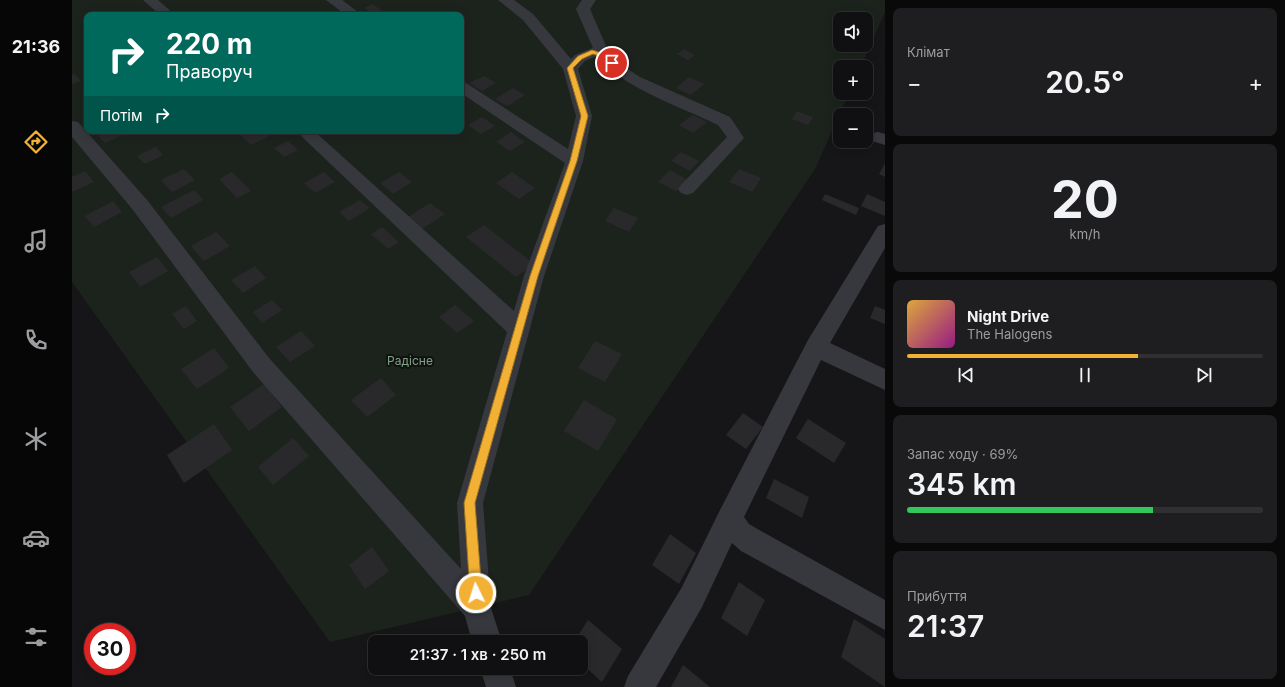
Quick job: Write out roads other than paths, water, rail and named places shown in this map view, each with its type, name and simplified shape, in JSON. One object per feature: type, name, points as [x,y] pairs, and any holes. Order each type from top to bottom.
[{"type":"street","points":[[150,0],[164,12]]},
{"type":"street","points":[[333,0],[351,12]]},
{"type":"street","points":[[485,635],[477,608],[470,503],[534,276],[574,161],[584,116],[570,68],[528,17],[505,0]]},
{"type":"street","points":[[589,0],[583,9],[603,55],[634,80],[724,120],[732,129],[736,138],[687,189]]},
{"type":"street","points":[[570,68],[580,58],[592,52],[603,55]]},
{"type":"street","points":[[464,88],[574,161]]},
{"type":"street","points":[[72,126],[140,205],[261,366],[477,608]]},
{"type":"street","points":[[307,134],[519,329]]},
{"type":"street","points":[[639,687],[692,597],[729,519],[816,347],[883,241]]},
{"type":"street","points":[[816,347],[885,380]]},
{"type":"street","points":[[729,519],[740,533],[751,541],[885,616]]},
{"type":"street","points":[[497,675],[500,687]]},
{"type":"park label","name":"Радісне","points":[[410,361]]}]
